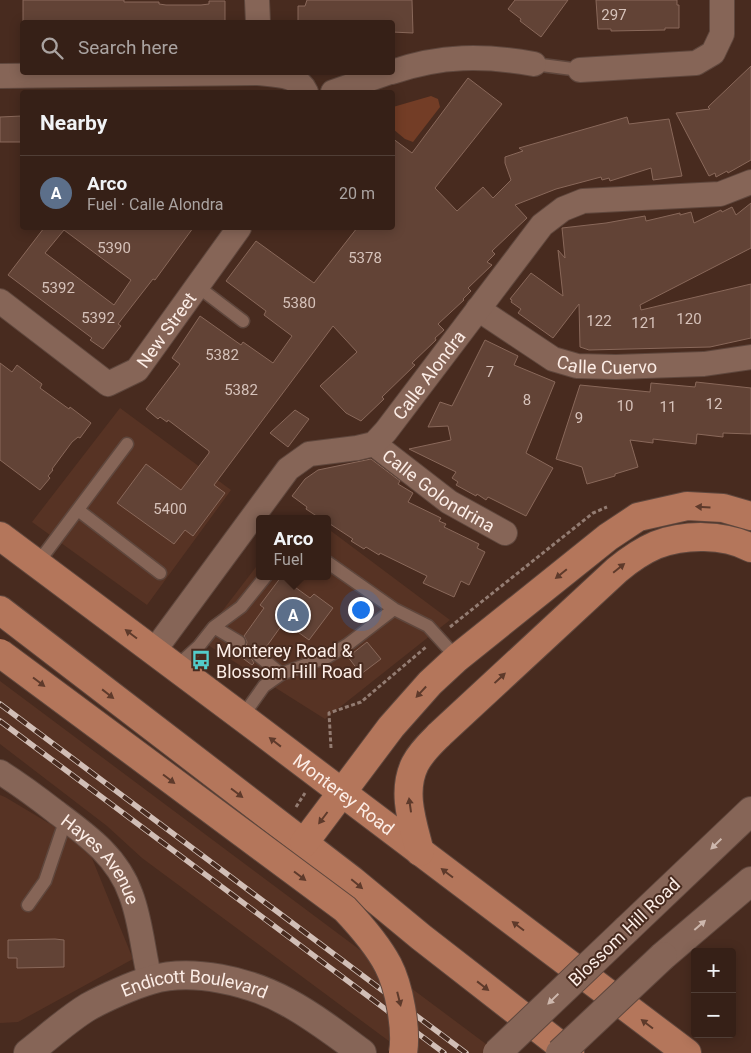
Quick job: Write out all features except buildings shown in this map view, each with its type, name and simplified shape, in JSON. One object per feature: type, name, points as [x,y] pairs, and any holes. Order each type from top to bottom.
[{"type":"main road","points":[[304,843],[410,704],[430,683],[457,658],[608,537],[638,517],[687,506],[723,508],[751,516]]},
{"type":"main road","name":"Monterey Road","points":[[0,536],[686,1053]]},
{"type":"main road","points":[[420,852],[409,803],[410,778],[416,763],[440,734],[617,570],[637,555],[657,545],[679,539],[701,537],[724,539],[751,548]]},
{"type":"main road","points":[[0,610],[352,880],[473,978],[570,1053]]},
{"type":"main road","points":[[0,652],[345,909],[369,936],[389,967],[403,1018],[402,1053]]},
{"type":"main road","name":"Blossom Hill Road","points":[[497,1053],[751,811]]},
{"type":"main road","points":[[560,1053],[663,956],[751,881]]},
{"type":"main road","name":"Endicott Boulevard","points":[[28,1053],[88,1008],[150,980],[169,976],[201,976],[257,988],[286,1001],[362,1053]]},
{"type":"street","points":[[257,0],[258,20]]},
{"type":"street","points":[[580,70],[696,63],[714,53],[722,34],[722,0]]},
{"type":"street","points":[[395,71],[450,58],[501,58],[534,64]]},
{"type":"street","points":[[0,76],[86,75]]},
{"type":"street","points":[[276,75],[285,76],[303,86],[305,90]]},
{"type":"street","points":[[338,90],[382,75]]},
{"type":"street","name":"Calle Alondra","points":[[374,444],[386,431],[542,225],[563,209],[583,201],[720,194],[751,182]]},
{"type":"street","name":"New Street","points":[[0,301],[108,384],[137,370],[238,230]]},
{"type":"street","name":"Calle Cuervo","points":[[478,309],[553,359],[577,366],[704,364],[751,357]]},
{"type":"street","points":[[154,651],[288,469],[309,454],[374,444]]},
{"type":"street","name":"Calle Golondrina","points":[[374,444],[449,502],[505,533]]},
{"type":"street","name":"Hayes Avenue","points":[[0,772],[66,819],[97,843],[109,856],[124,877],[132,896],[150,980]]},
{"type":"lane","points":[[534,64],[580,70]]},
{"type":"lane","points":[[197,286],[243,321]]},
{"type":"lane","points":[[37,564],[127,444]]},
{"type":"lane","points":[[78,510],[160,573]]},
{"type":"lane","points":[[331,565],[394,609],[428,626],[457,658]]},
{"type":"lane","points":[[176,668],[199,646],[214,627],[241,607],[263,580]]},
{"type":"lane","points":[[242,717],[264,686],[281,674],[327,657],[347,645],[394,609]]},
{"type":"lane","points":[[214,627],[239,642]]},
{"type":"lane","points":[[259,656],[281,674]]},
{"type":"lane","points":[[28,905],[45,881],[66,819]]},
{"type":"path","points":[[329,713],[331,748]]},
{"type":"path","points":[[296,807],[305,793]]},
{"type":"shaded area","points":[[431,96],[438,99],[440,107],[413,142],[405,139],[395,131],[395,106]]},
{"type":"shaded area","points":[[120,408],[231,490],[147,605],[32,522]]},
{"type":"shaded area","points":[[331,531],[450,620],[325,719],[200,640],[256,567],[256,580],[331,580]]},
{"type":"shaded area","points":[[0,681],[498,1053],[405,1053],[142,858],[107,826],[0,744]]},
{"type":"shaded area","points":[[0,795],[87,846],[133,959],[18,1022],[0,1023]]},
{"type":"railway","points":[[0,704],[466,1053]]},
{"type":"railway","points":[[0,721],[444,1053]]},
{"type":"place","name":"Arco","points":[[293,615]]},
{"type":"place","name":"Monterey Road & Blossom Hill Road","points":[[201,660]]}]
